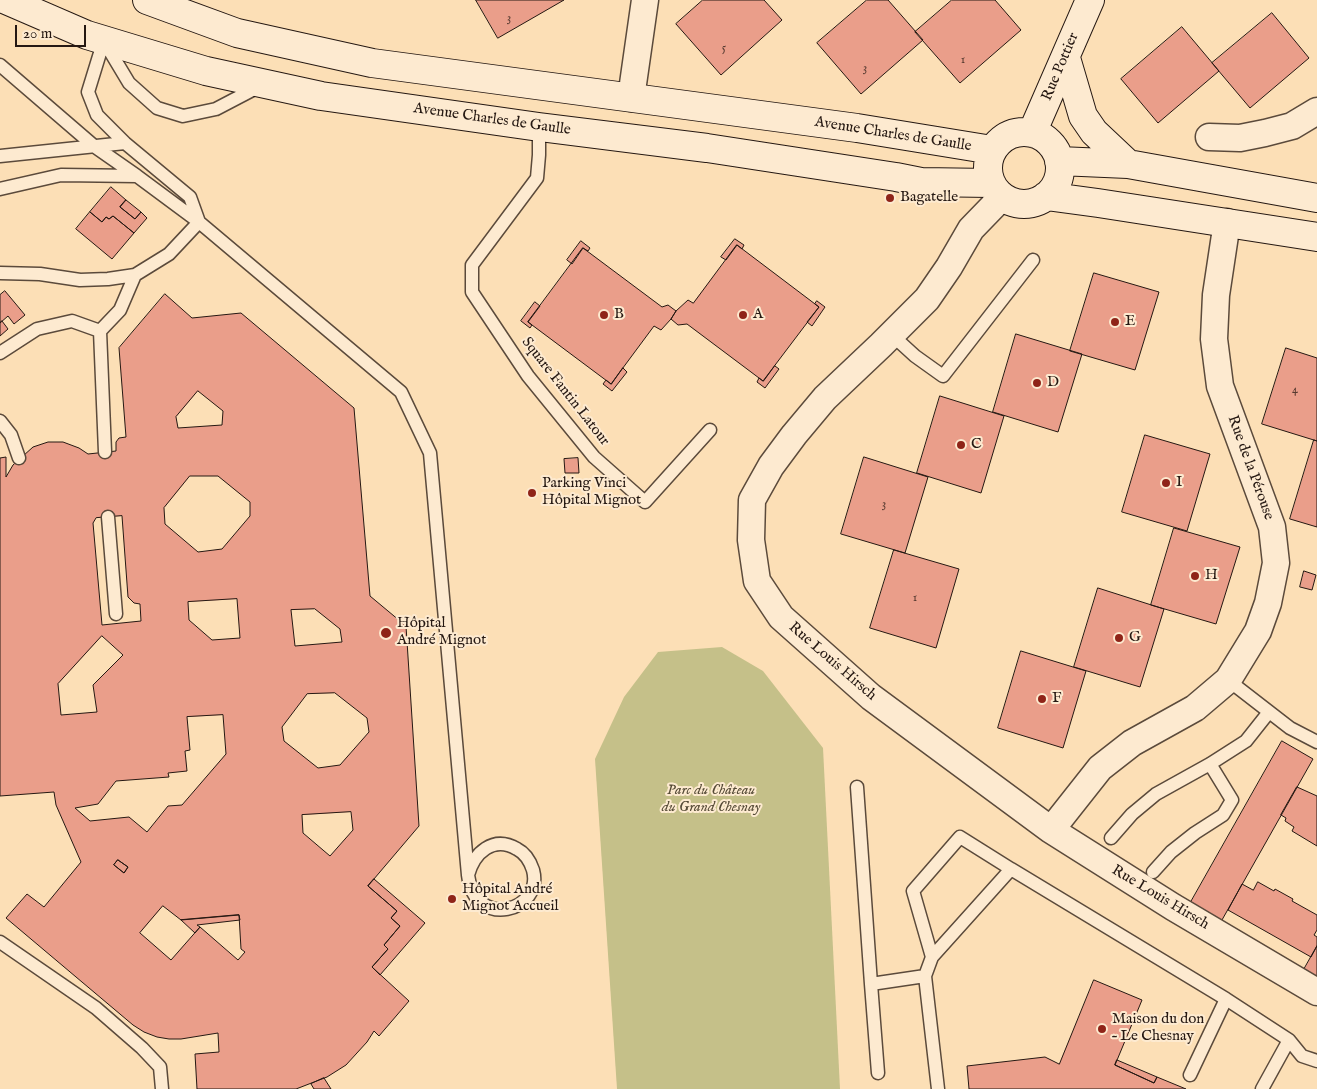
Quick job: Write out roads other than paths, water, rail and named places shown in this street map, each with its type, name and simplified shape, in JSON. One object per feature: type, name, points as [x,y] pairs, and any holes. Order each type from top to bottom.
[{"type":"main road","name":"Avenue Charles de Gaulle","points":[[6,0],[87,35],[206,71],[321,96],[539,127],[707,148],[921,182],[997,190]]},
{"type":"main road","name":"Avenue Charles de Gaulle","points":[[147,0],[237,33],[372,63],[857,128],[992,150]]},
{"type":"main road","name":"Rue Pottier","points":[[1032,133],[1090,0]]},
{"type":"main road","points":[[1066,58],[1083,116],[1094,132],[1128,164]]},
{"type":"main road","name":"Avenue Charles de Gaulle","points":[[1032,133],[1021,132],[1009,135],[992,150],[988,161],[988,172],[997,190],[1013,203],[1036,202],[1046,196],[1317,237]]},
{"type":"main road","points":[[1032,133],[1050,143],[1059,161],[1058,181],[1053,190],[1046,196]]},
{"type":"main road","points":[[1059,161],[1128,164],[1317,198]]},
{"type":"street","points":[[631,98],[645,0]]},
{"type":"street","points":[[1209,137],[1240,138],[1265,133],[1292,126],[1317,111]]},
{"type":"street","name":"Rue Louis Hirsch","points":[[997,190],[927,299],[825,398],[794,435],[766,474],[752,500],[750,540],[757,581],[781,617],[871,697],[1051,830],[1174,907],[1317,992]]},
{"type":"street","name":"Rue de la Pérouse","points":[[1051,830],[1100,768],[1132,743],[1195,708],[1228,680],[1258,631],[1268,603],[1276,563],[1272,527],[1220,386],[1214,339],[1216,295],[1227,222]]},
{"type":"lane","points":[[104,40],[129,83],[157,108],[183,116],[216,109],[265,84]]},
{"type":"lane","points":[[104,40],[88,92],[97,115],[125,143],[190,197],[199,222]]},
{"type":"lane","points":[[0,65],[94,146],[199,222],[402,392],[430,453],[468,875],[470,886],[474,896],[482,904],[492,909],[504,910],[524,901],[534,883],[534,873],[524,854],[516,848],[506,845],[486,848],[477,855],[471,864],[468,875]]},
{"type":"lane","name":"Square Fantin Latour","points":[[539,127],[537,178],[472,266],[472,292],[528,376],[594,457],[645,502],[710,430]]},
{"type":"lane","points":[[0,156],[125,143]]},
{"type":"lane","points":[[0,189],[61,175],[137,176]]},
{"type":"lane","points":[[0,273],[40,274],[80,280],[108,279],[135,275],[169,254],[199,222]]},
{"type":"lane","points":[[892,335],[915,356],[943,376],[1033,260]]},
{"type":"lane","points":[[105,452],[100,330],[120,310],[135,275]]},
{"type":"lane","points":[[0,353],[37,329],[54,325],[72,321],[100,330]]},
{"type":"lane","points":[[0,421],[11,435],[19,458]]},
{"type":"lane","points":[[108,517],[116,614]]},
{"type":"lane","points":[[1228,680],[1290,728],[1317,742]]},
{"type":"lane","points":[[1111,838],[1132,814],[1156,794],[1210,764],[1246,741],[1268,712]]},
{"type":"lane","points":[[1154,872],[1179,845],[1223,815],[1232,800],[1210,764]]},
{"type":"lane","points":[[857,787],[878,1073]]},
{"type":"lane","points":[[464,829],[486,848]]},
{"type":"lane","points":[[932,957],[913,891],[960,837],[1226,999],[1289,1040],[1302,1056],[1317,1061]]},
{"type":"lane","points":[[938,1089],[925,976],[932,957],[1011,869]]},
{"type":"lane","points":[[0,942],[96,1008],[142,1048],[160,1066],[162,1089]]},
{"type":"lane","points":[[872,984],[925,976]]},
{"type":"lane","points":[[1190,1075],[1226,999]]},
{"type":"lane","points":[[1262,1089],[1289,1040]]},
{"type":"place","name":"Bagatelle","points":[[890,198]]},
{"type":"place","name":"B","points":[[604,315]]},
{"type":"place","name":"A","points":[[743,315]]},
{"type":"place","name":"E","points":[[1115,322]]},
{"type":"place","name":"D","points":[[1037,383]]},
{"type":"place","name":"C","points":[[961,445]]},
{"type":"place","name":"I","points":[[1166,483]]},
{"type":"place","name":"Parking Vinci Hôpital Mignot","points":[[532,493]]},
{"type":"place","name":"H","points":[[1195,576]]},
{"type":"place","name":"Hôpital André Mignot","points":[[386,633]]},
{"type":"place","name":"G","points":[[1119,638]]},
{"type":"place","name":"F","points":[[1042,699]]},
{"type":"place","name":"Hôpital André Mignot Accueil","points":[[452,899]]},
{"type":"place","name":"Maison du don – Le Chesnay","points":[[1102,1029]]},
{"type":"park label","name":"Parc du Château du Grand Chesnay","points":[[711,800]]}]
